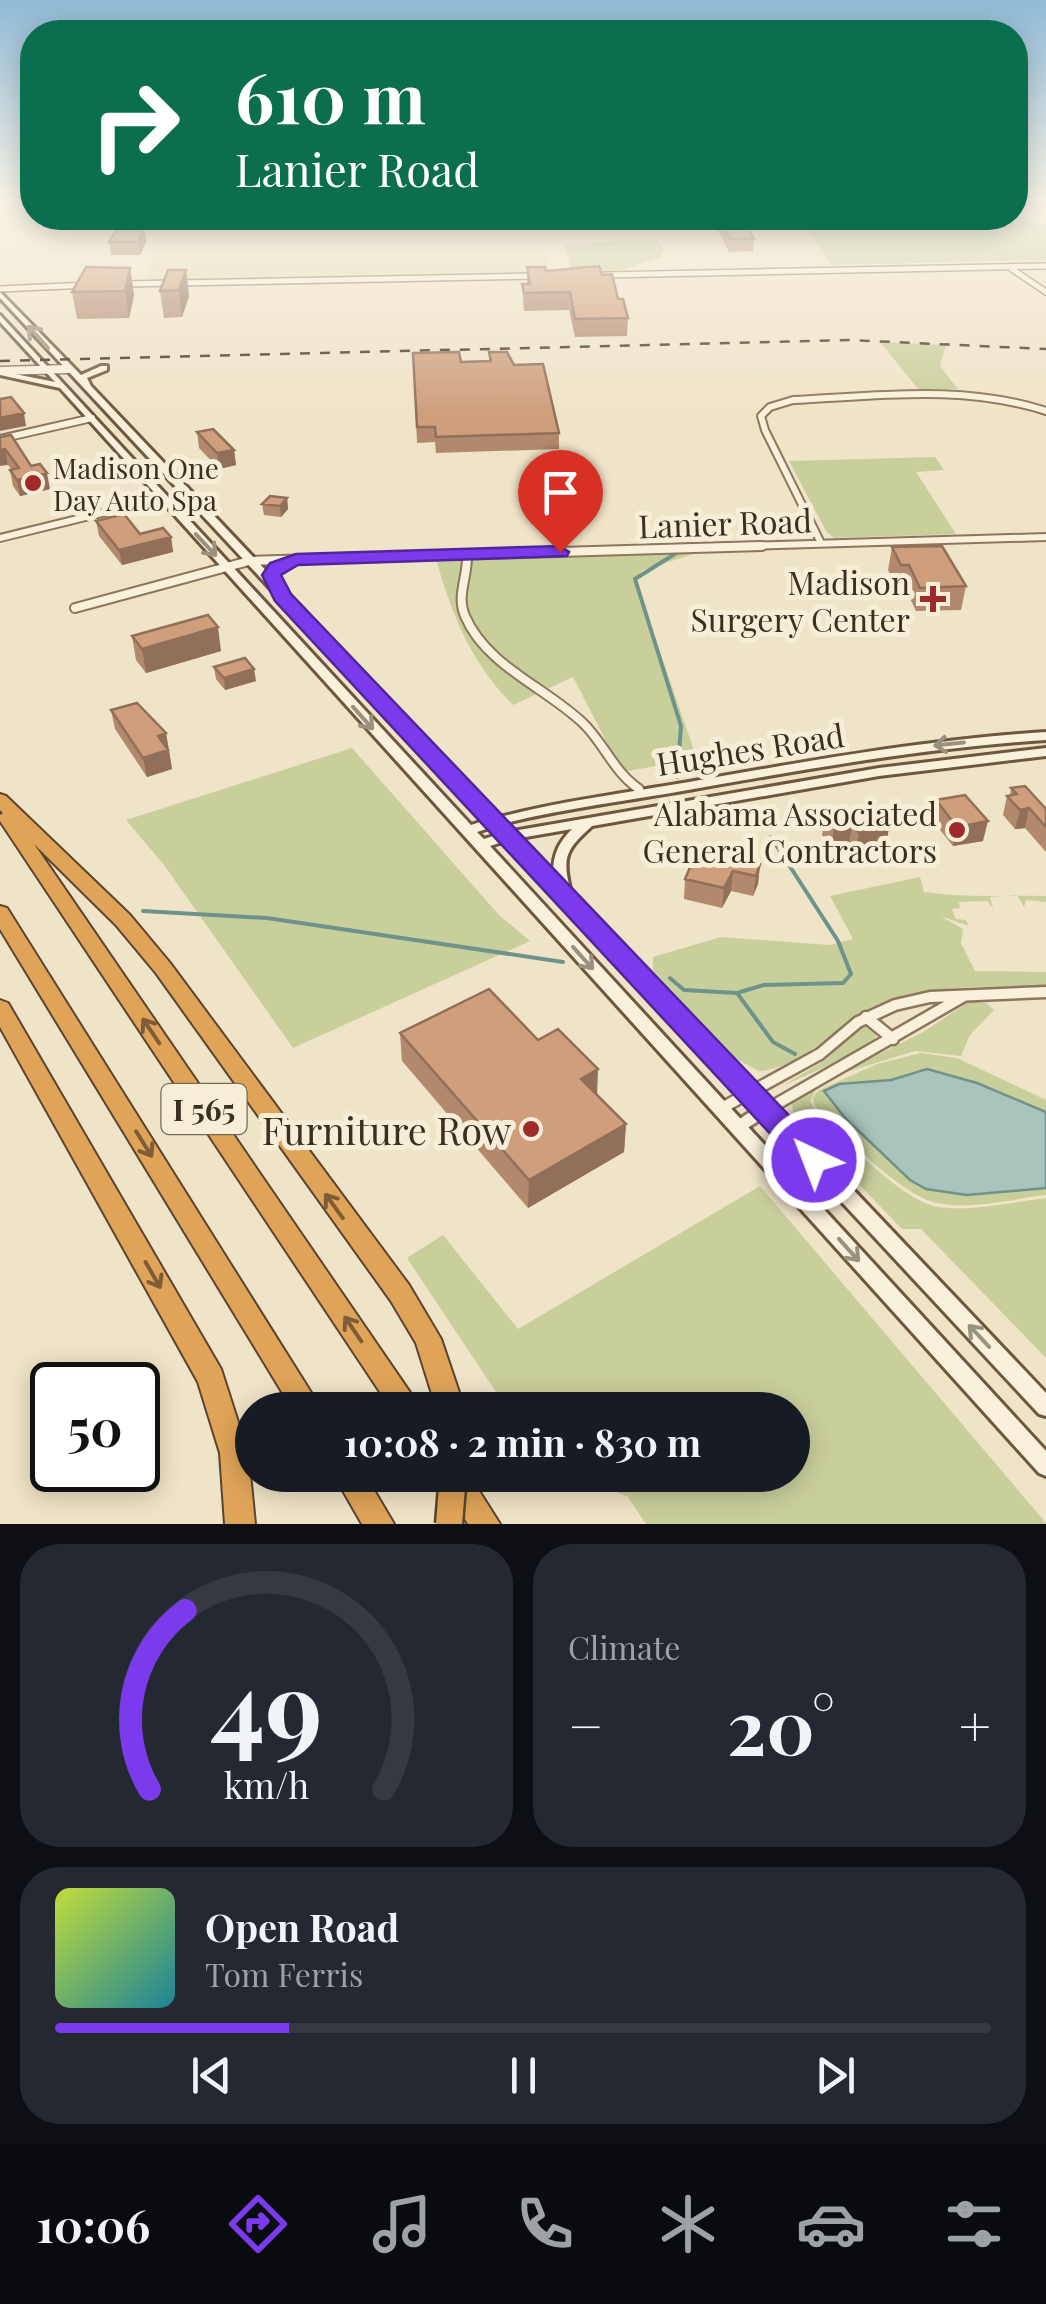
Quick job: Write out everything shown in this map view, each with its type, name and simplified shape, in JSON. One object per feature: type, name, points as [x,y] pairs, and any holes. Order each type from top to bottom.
[{"type":"highway","points":[[0,804],[122,920],[163,968],[400,1293],[428,1339],[444,1392]]},
{"type":"highway","name":"I 565","points":[[0,804],[396,1392]]},
{"type":"highway","name":"I 565","points":[[0,913],[297,1392]]},
{"type":"highway","points":[[0,1008],[210,1378],[234,1453],[240,1524]]},
{"type":"highway","points":[[358,1492],[378,1524]]},
{"type":"highway","points":[[448,1524],[451,1492]]},
{"type":"highway","points":[[463,1492],[485,1524]]},
{"type":"main road","points":[[0,292],[68,369],[1046,1407]]},
{"type":"main road","points":[[0,317],[1046,1466]]},
{"type":"main road","points":[[0,372],[31,360],[21,340]]},
{"type":"main road","points":[[100,402],[82,377],[104,368]]},
{"type":"main road","points":[[0,372],[31,376],[63,387]]},
{"type":"main road","points":[[144,476],[186,494]]},
{"type":"main road","points":[[163,498],[204,511]]},
{"type":"main road","points":[[321,671],[346,663]]},
{"type":"main road","name":"Hughes Road","points":[[467,831],[494,821],[735,778],[940,745],[1046,736]]},
{"type":"main road","name":"Hughes Road","points":[[480,845],[508,836],[879,772],[1046,752]]},
{"type":"main road","points":[[466,792],[491,808],[508,810],[735,778]]},
{"type":"main road","points":[[565,895],[557,860],[572,834],[590,822]]},
{"type":"street","points":[[600,275],[799,271]]},
{"type":"street","points":[[1016,271],[1046,292]]},
{"type":"street","points":[[118,284],[550,276]]},
{"type":"street","points":[[0,292],[103,284]]},
{"type":"street","points":[[0,372],[68,369]]},
{"type":"street","points":[[821,543],[765,430],[762,416],[770,407],[793,400],[948,395],[999,398],[1046,412]]},
{"type":"street","points":[[0,439],[92,418]]},
{"type":"street","points":[[0,538],[163,498]]},
{"type":"street","name":"Lanier Road","points":[[74,608],[249,561],[1046,537]]},
{"type":"street","points":[[467,555],[459,595],[464,618],[480,644],[586,726],[617,776],[639,789]]},
{"type":"street","points":[[274,588],[272,571],[296,559]]},
{"type":"street","points":[[720,1109],[820,1054],[866,1017],[910,1000],[1046,992]]},
{"type":"street","points":[[738,1127],[764,1108],[893,1039],[966,994]]},
{"type":"street","points":[[866,1017],[893,1039]]},
{"type":"shaded area","points":[[149,271],[551,272],[145,281]]},
{"type":"green space","points":[[880,342],[946,345],[940,366],[958,389],[919,390]]},
{"type":"green space","points":[[935,457],[944,470],[916,472],[956,534],[834,538],[826,531],[789,461]]},
{"type":"green space","points":[[700,552],[643,570],[635,579],[697,759],[622,772],[573,677],[513,705],[498,689],[465,637],[436,559]]},
{"type":"green space","points":[[352,748],[499,915],[530,941],[293,1048],[164,865],[126,820]]},
{"type":"green space","points":[[920,877],[924,892],[1006,896],[990,897],[993,908],[987,901],[959,902],[960,908],[952,909],[956,919],[966,920],[969,926],[940,916],[963,929],[961,943],[975,971],[1046,972],[1046,986],[965,988],[905,996],[871,1010],[791,1062],[759,1071],[736,1059],[653,970],[653,957],[721,937],[830,945],[853,939],[830,896]]},
{"type":"green space","points":[[1017,896],[1046,896],[1046,902],[1026,900],[1024,907]]},
{"type":"green space","points":[[970,1001],[986,1003],[994,1010],[970,1035],[961,1056],[915,1051],[837,1075],[923,1032]]},
{"type":"green space","points":[[870,1026],[878,1032],[875,1038],[841,1060],[782,1086],[827,1059],[858,1027]]},
{"type":"green space","points":[[921,1053],[957,1058],[1046,1100],[1046,1195],[963,1205],[922,1198],[872,1162],[815,1106],[813,1097],[819,1090],[877,1064]]},
{"type":"green space","points":[[819,1084],[810,1101],[817,1113],[891,1181],[923,1202],[964,1208],[1046,1198],[1046,1358],[921,1229],[902,1229],[794,1117],[791,1099]]},
{"type":"green space","points":[[760,1186],[1046,1524],[646,1524],[628,1497],[617,1492],[810,1492],[810,1392],[496,1392],[407,1258],[443,1235],[518,1329]]},
{"type":"water","points":[[927,1069],[977,1083],[1046,1112],[1046,1188],[967,1195],[926,1189],[910,1180],[845,1118],[824,1091],[839,1084],[891,1080]]},
{"type":"building","points":[[84,271],[129,271],[125,291],[72,292]]},
{"type":"building","points":[[168,271],[186,271],[179,290],[160,291]]},
{"type":"building","points":[[528,271],[612,274],[628,318],[575,319],[570,292],[524,293],[522,284],[530,284]]},
{"type":"building","points":[[459,352],[461,362],[491,361],[489,352],[507,352],[514,365],[543,364],[559,433],[436,437],[435,427],[417,427],[413,353]]},
{"type":"building","points":[[11,397],[24,413],[0,418],[0,399]]},
{"type":"building","points":[[213,429],[234,450],[217,453],[197,432]]},
{"type":"building","points":[[11,435],[31,466],[40,464],[47,473],[17,480],[10,470],[19,468],[5,449],[0,450],[0,437]]},
{"type":"building","points":[[270,496],[287,498],[280,506],[262,504]]},
{"type":"building","points":[[124,514],[140,534],[163,528],[171,537],[119,550],[96,521]]},
{"type":"building","points":[[942,546],[966,586],[920,588],[909,565],[901,565],[892,547]]},
{"type":"building","points":[[208,615],[218,627],[142,649],[132,636]]},
{"type":"building","points":[[245,658],[254,669],[224,678],[214,667]]},
{"type":"building","points":[[137,703],[166,733],[158,736],[168,750],[143,758],[111,710]]},
{"type":"building","points":[[1025,786],[1046,809],[1046,827],[1029,808],[1020,810],[1007,796],[1017,794],[1011,788]]},
{"type":"building","points":[[965,795],[988,821],[957,827],[936,800]]},
{"type":"building","points":[[879,806],[890,820],[870,824],[875,830],[859,833],[852,825],[834,828],[825,816]]},
{"type":"building","points":[[699,846],[760,864],[756,876],[733,871],[724,888],[685,879]]},
{"type":"building","name":"Furniture Row","points":[[489,989],[538,1040],[558,1029],[598,1069],[581,1079],[626,1124],[529,1180],[400,1033]]},
{"type":"waterway","points":[[677,777],[681,726],[635,579],[678,552]]},
{"type":"waterway","points":[[685,813],[741,812],[759,820]]},
{"type":"waterway","points":[[737,993],[764,985],[843,983],[851,974],[838,941],[771,837]]},
{"type":"waterway","points":[[143,911],[267,918],[563,962]]},
{"type":"waterway","points":[[670,978],[684,990],[737,993]]},
{"type":"waterway","points":[[737,993],[773,1042],[795,1054]]},
{"type":"railway","points":[[0,361],[849,340],[1046,349]]},
{"type":"place","name":"Madison One Day Auto Spa","points":[[33,483]]},
{"type":"place","name":"Madison Surgery Center","points":[[933,599]]},
{"type":"place","name":"Alabama Associated General Contractors","points":[[957,830]]},
{"type":"place","name":"Furniture Row","points":[[531,1129]]},
{"type":"route","points":[[560,552],[296,559],[277,567],[272,575],[274,588],[814,1160]]}]
